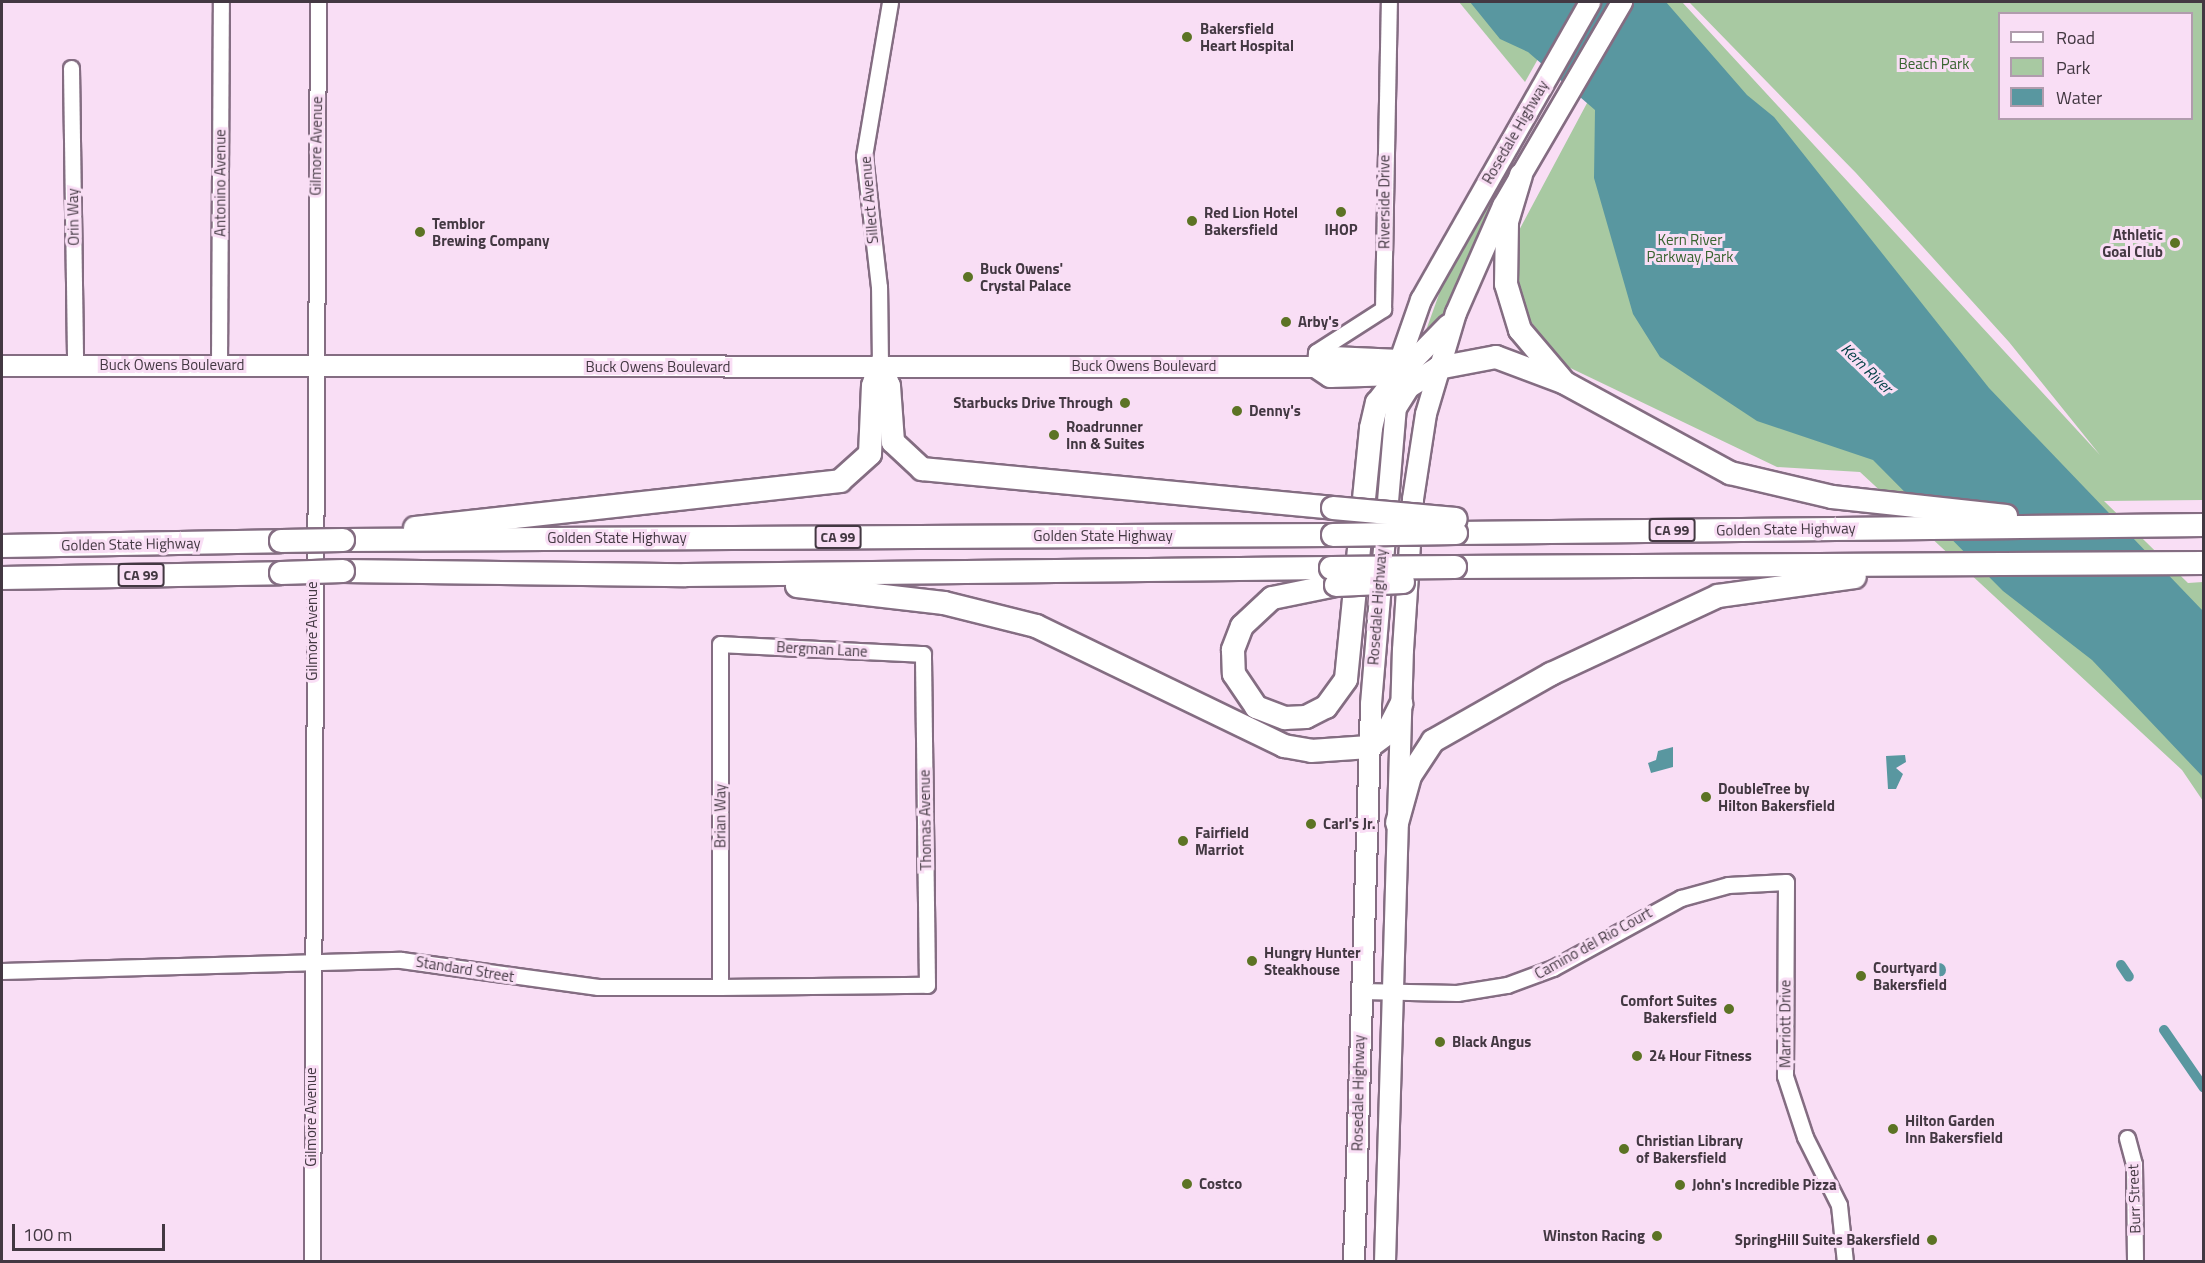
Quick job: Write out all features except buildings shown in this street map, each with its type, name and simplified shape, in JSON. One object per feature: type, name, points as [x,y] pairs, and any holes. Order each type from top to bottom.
[{"type":"highway","points":[[1521,175],[1507,222],[1506,284],[1520,330],[1565,383]]},
{"type":"highway","points":[[2033,524],[1990,511],[1832,497],[1730,473],[1565,383],[1496,357],[1438,368],[1405,371],[1377,403],[1371,428],[1344,685],[1326,706],[1306,717],[1274,716],[1256,707],[1234,674],[1233,650],[1242,626],[1272,598],[1334,576],[1455,573],[1598,566],[2204,563]]},
{"type":"highway","points":[[880,365],[889,386],[893,442],[909,461],[935,473],[1333,508],[1456,526]]},
{"type":"highway","points":[[343,540],[485,517],[840,481],[870,454],[873,386],[880,365]]},
{"type":"highway","points":[[1395,408],[1405,371]]},
{"type":"highway","name":"Golden State Highway","points":[[2,546],[343,540],[1333,535],[1456,526],[1485,532],[2033,524],[2204,525]]},
{"type":"highway","points":[[1397,823],[1410,776],[1439,737],[1675,614],[1744,590],[1936,564]]},
{"type":"highway","name":"Golden State Highway","points":[[2,578],[343,571],[686,575],[1334,576]]},
{"type":"highway","points":[[686,575],[879,595],[1007,616],[1085,646],[1284,746],[1311,751],[1369,747],[1386,734],[1401,704]]},
{"type":"main road","name":"Rosedale Highway","points":[[1405,371],[1421,300],[1590,2]]},
{"type":"main road","name":"Rosedale Highway","points":[[1385,1262],[1397,823],[1408,543],[1426,414],[1456,313],[1521,175],[1622,2]]},
{"type":"main road","points":[[1426,414],[1405,371],[1456,313]]},
{"type":"main road","name":"Buck Owens Boulevard","points":[[2,366],[1315,367],[1330,377],[1405,371]]},
{"type":"main road","name":"Rosedale Highway","points":[[1354,1262],[1369,747],[1395,408]]},
{"type":"street","name":"Antonino Avenue","points":[[219,365],[221,2]]},
{"type":"street","name":"Gilmore Avenue","points":[[312,1262],[310,960],[313,365],[318,2]]},
{"type":"street","name":"Sillect Avenue","points":[[880,365],[879,287],[864,156],[890,2]]},
{"type":"street","name":"Riverside Drive","points":[[1315,367],[1316,352],[1383,309],[1389,2]]},
{"type":"street","name":"Orin Way","points":[[71,68],[75,366]]},
{"type":"street","name":"Bergman Lane","points":[[720,644],[923,654]]},
{"type":"street","name":"Brian Way","points":[[720,644],[720,987]]},
{"type":"street","name":"Thomas Avenue","points":[[923,654],[927,986]]},
{"type":"street","name":"Camino del Rio Court","points":[[1361,991],[1457,993],[1507,985],[1553,968],[1681,898],[1728,885],[1786,882]]},
{"type":"street","name":"Marriott Drive","points":[[1786,882],[1785,1076],[1805,1137],[1839,1206],[1845,1262]]},
{"type":"street","name":"Standard Street","points":[[2,971],[310,960],[434,962],[566,985],[927,986]]},
{"type":"street","name":"Burr Street","points":[[2127,1138],[2134,1164],[2135,1262]]},
{"type":"green space","points":[[1459,2],[1570,2],[1525,82]]},
{"type":"green space","name":"Kern River Parkway Park","points":[[1641,2],[1682,2],[2100,455],[2009,342],[1856,173],[1689,2],[2203,2],[2203,500],[2104,501],[2188,583],[2203,582],[2203,801],[2182,770],[1860,472],[1777,467],[1562,364],[1521,308],[1516,236]]},
{"type":"green space","points":[[1527,133],[1439,324],[1424,336],[1443,283]]},
{"type":"water","name":"Kern River","points":[[1470,2],[1666,2],[1747,95],[1774,117],[1989,388],[2203,611],[2203,777],[2092,660],[2003,591],[1873,460],[1757,421],[1660,357],[1633,314],[1594,178],[1595,110],[1528,52],[1500,39]]},
{"type":"water","points":[[1673,747],[1673,767],[1651,773],[1648,763],[1656,760],[1658,751]]},
{"type":"water","points":[[1905,755],[1906,762],[1896,768],[1903,774],[1896,789],[1888,789],[1886,756]]},
{"type":"water","points":[[1939,963],[1944,965],[1946,970],[1944,975],[1939,977],[1934,975],[1932,970],[1934,965]]},
{"type":"waterway","points":[[2121,965],[2129,977]]},
{"type":"waterway","points":[[2164,1030],[2204,1088]]},
{"type":"place","name":"Bakersfield Heart Hospital","points":[[1187,37]]},
{"type":"place","name":"IHOP","points":[[1341,212]]},
{"type":"place","name":"Red Lion Hotel Bakersfield","points":[[1192,221]]},
{"type":"place","name":"Temblor Brewing Company","points":[[420,232]]},
{"type":"place","name":"Athletic Goal Club","points":[[2175,243]]},
{"type":"place","name":"Buck Owens' Crystal Palace","points":[[968,277]]},
{"type":"place","name":"Arby's","points":[[1286,322]]},
{"type":"place","name":"Starbucks Drive Through","points":[[1125,403]]},
{"type":"place","name":"Denny's","points":[[1237,411]]},
{"type":"place","name":"Roadrunner Inn & Suites","points":[[1054,435]]},
{"type":"place","name":"DoubleTree by Hilton Bakersfield","points":[[1706,797]]},
{"type":"place","name":"Carl's Jr.","points":[[1311,824]]},
{"type":"place","name":"Fairfield Marriot","points":[[1183,841]]},
{"type":"place","name":"Hungry Hunter Steakhouse","points":[[1252,961]]},
{"type":"place","name":"Courtyard Bakersfield","points":[[1861,976]]},
{"type":"place","name":"Comfort Suites Bakersfield","points":[[1729,1009]]},
{"type":"place","name":"Black Angus","points":[[1440,1042]]},
{"type":"place","name":"24 Hour Fitness","points":[[1637,1056]]},
{"type":"place","name":"Hilton Garden Inn Bakersfield","points":[[1893,1129]]},
{"type":"place","name":"Christian Library of Bakersfield","points":[[1624,1149]]},
{"type":"place","name":"Costco","points":[[1187,1184]]},
{"type":"place","name":"John's Incredible Pizza","points":[[1680,1185]]},
{"type":"place","name":"Winston Racing","points":[[1657,1236]]},
{"type":"place","name":"SpringHill Suites Bakersfield","points":[[1932,1240]]},
{"type":"park label","name":"Beach Park","points":[[1934,64]]}]
